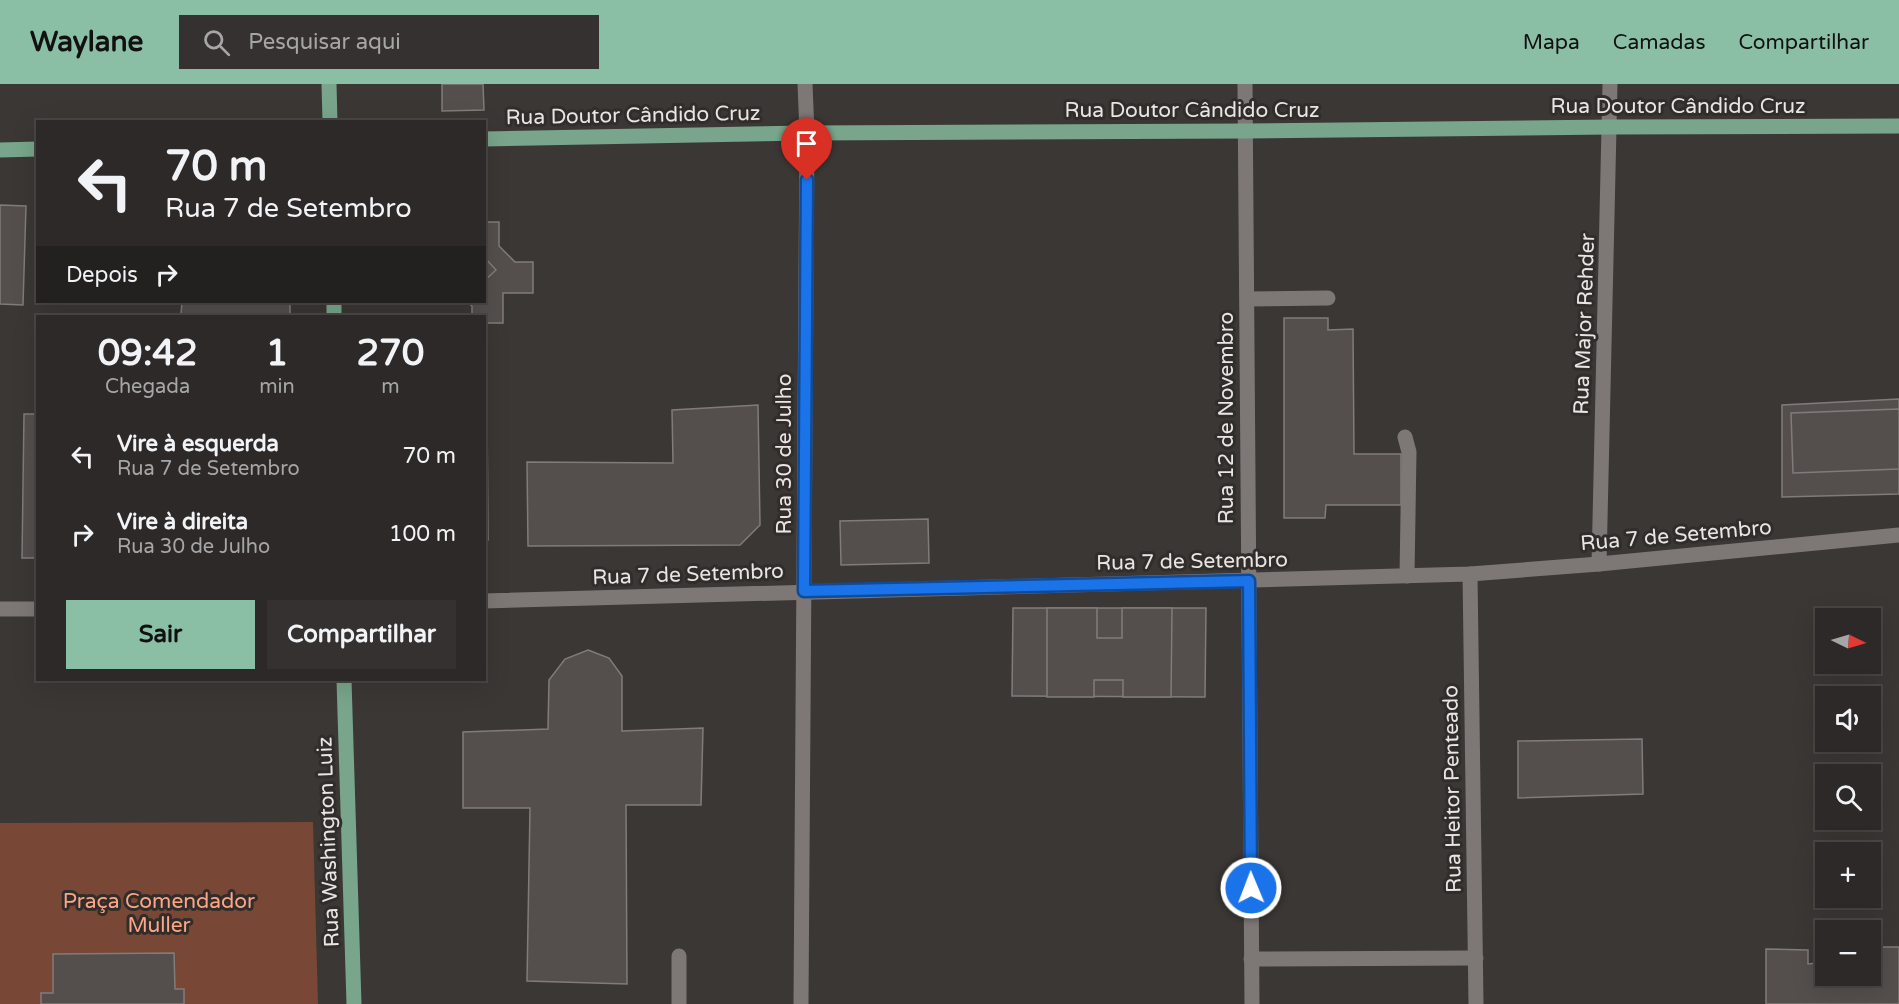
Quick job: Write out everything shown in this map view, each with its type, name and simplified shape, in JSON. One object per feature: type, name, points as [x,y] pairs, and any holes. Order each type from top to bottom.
[{"type":"main road","points":[[329,84],[330,120]]},
{"type":"main road","name":"Rua Doutor Cândido Cruz","points":[[486,139],[807,133],[1899,126]]},
{"type":"main road","points":[[0,150],[36,149]]},
{"type":"main road","name":"Rua Washington Luiz","points":[[344,681],[354,1004]]},
{"type":"street","name":"Rua 30 de Julho","points":[[801,1004],[807,133],[805,84]]},
{"type":"street","name":"Rua 12 de Novembro","points":[[1245,84],[1252,1004]]},
{"type":"street","name":"Rua Major Rehder","points":[[1599,564],[1611,127],[1610,84]]},
{"type":"street","points":[[1246,298],[1328,298]]},
{"type":"street","points":[[1405,437],[1409,452],[1407,576]]},
{"type":"street","name":"Rua 7 de Setembro","points":[[486,601],[1470,574],[1899,535]]},
{"type":"street","name":"Rua Heitor Penteado","points":[[1470,574],[1476,1004]]},
{"type":"street","points":[[0,609],[36,609]]},
{"type":"street","points":[[679,956],[680,1004]]},
{"type":"street","points":[[1251,959],[1476,958]]},
{"type":"green space","name":"Praça Comendador Muller","points":[[313,822],[318,1004],[0,1004],[0,823]]},
{"type":"building","points":[[442,84],[483,84],[484,110],[442,111]]},
{"type":"building","points":[[0,205],[26,206],[23,305],[0,304]]},
{"type":"building","points":[[486,222],[499,222],[499,246],[515,262],[533,262],[533,293],[503,293],[503,323],[486,323],[486,315],[472,315],[472,306],[468,303],[486,303]]},
{"type":"building","points":[[486,259],[496,270],[486,279]]},
{"type":"building","points":[[182,303],[290,303],[290,315],[181,314]]},
{"type":"building","points":[[1284,318],[1328,318],[1328,330],[1353,329],[1354,454],[1401,454],[1401,505],[1326,505],[1325,518],[1284,518]]},
{"type":"building","points":[[1899,399],[1899,494],[1782,497],[1782,405]]},
{"type":"building","points":[[758,405],[760,525],[740,545],[528,546],[527,462],[673,463],[672,410]]},
{"type":"building","points":[[486,409],[487,409],[488,540],[486,540]]},
{"type":"building","points":[[1899,409],[1899,469],[1793,473],[1791,413]]},
{"type":"building","points":[[24,414],[36,414],[36,558],[22,558]]},
{"type":"building","points":[[928,519],[929,563],[841,565],[840,521]]},
{"type":"building","points":[[1013,608],[1206,608],[1205,697],[1012,696]]},
{"type":"building","points":[[1047,608],[1097,608],[1097,638],[1122,638],[1122,608],[1172,608],[1171,697],[1123,697],[1123,680],[1094,680],[1094,697],[1047,697]]},
{"type":"building","points":[[588,650],[609,658],[622,676],[622,731],[703,728],[701,805],[626,805],[627,984],[527,981],[530,808],[463,808],[463,732],[548,729],[549,680],[565,659]]},
{"type":"building","points":[[1642,739],[1643,794],[1518,798],[1518,741]]},
{"type":"building","points":[[1881,947],[1899,947],[1899,1004],[1766,1004],[1766,949],[1808,950],[1808,964],[1815,963],[1815,986],[1881,986]]},
{"type":"building","points":[[174,953],[175,989],[184,989],[184,1004],[41,1004],[41,993],[53,993],[53,954]]},
{"type":"route","points":[[807,180],[804,591],[1249,581],[1251,888]]}]
